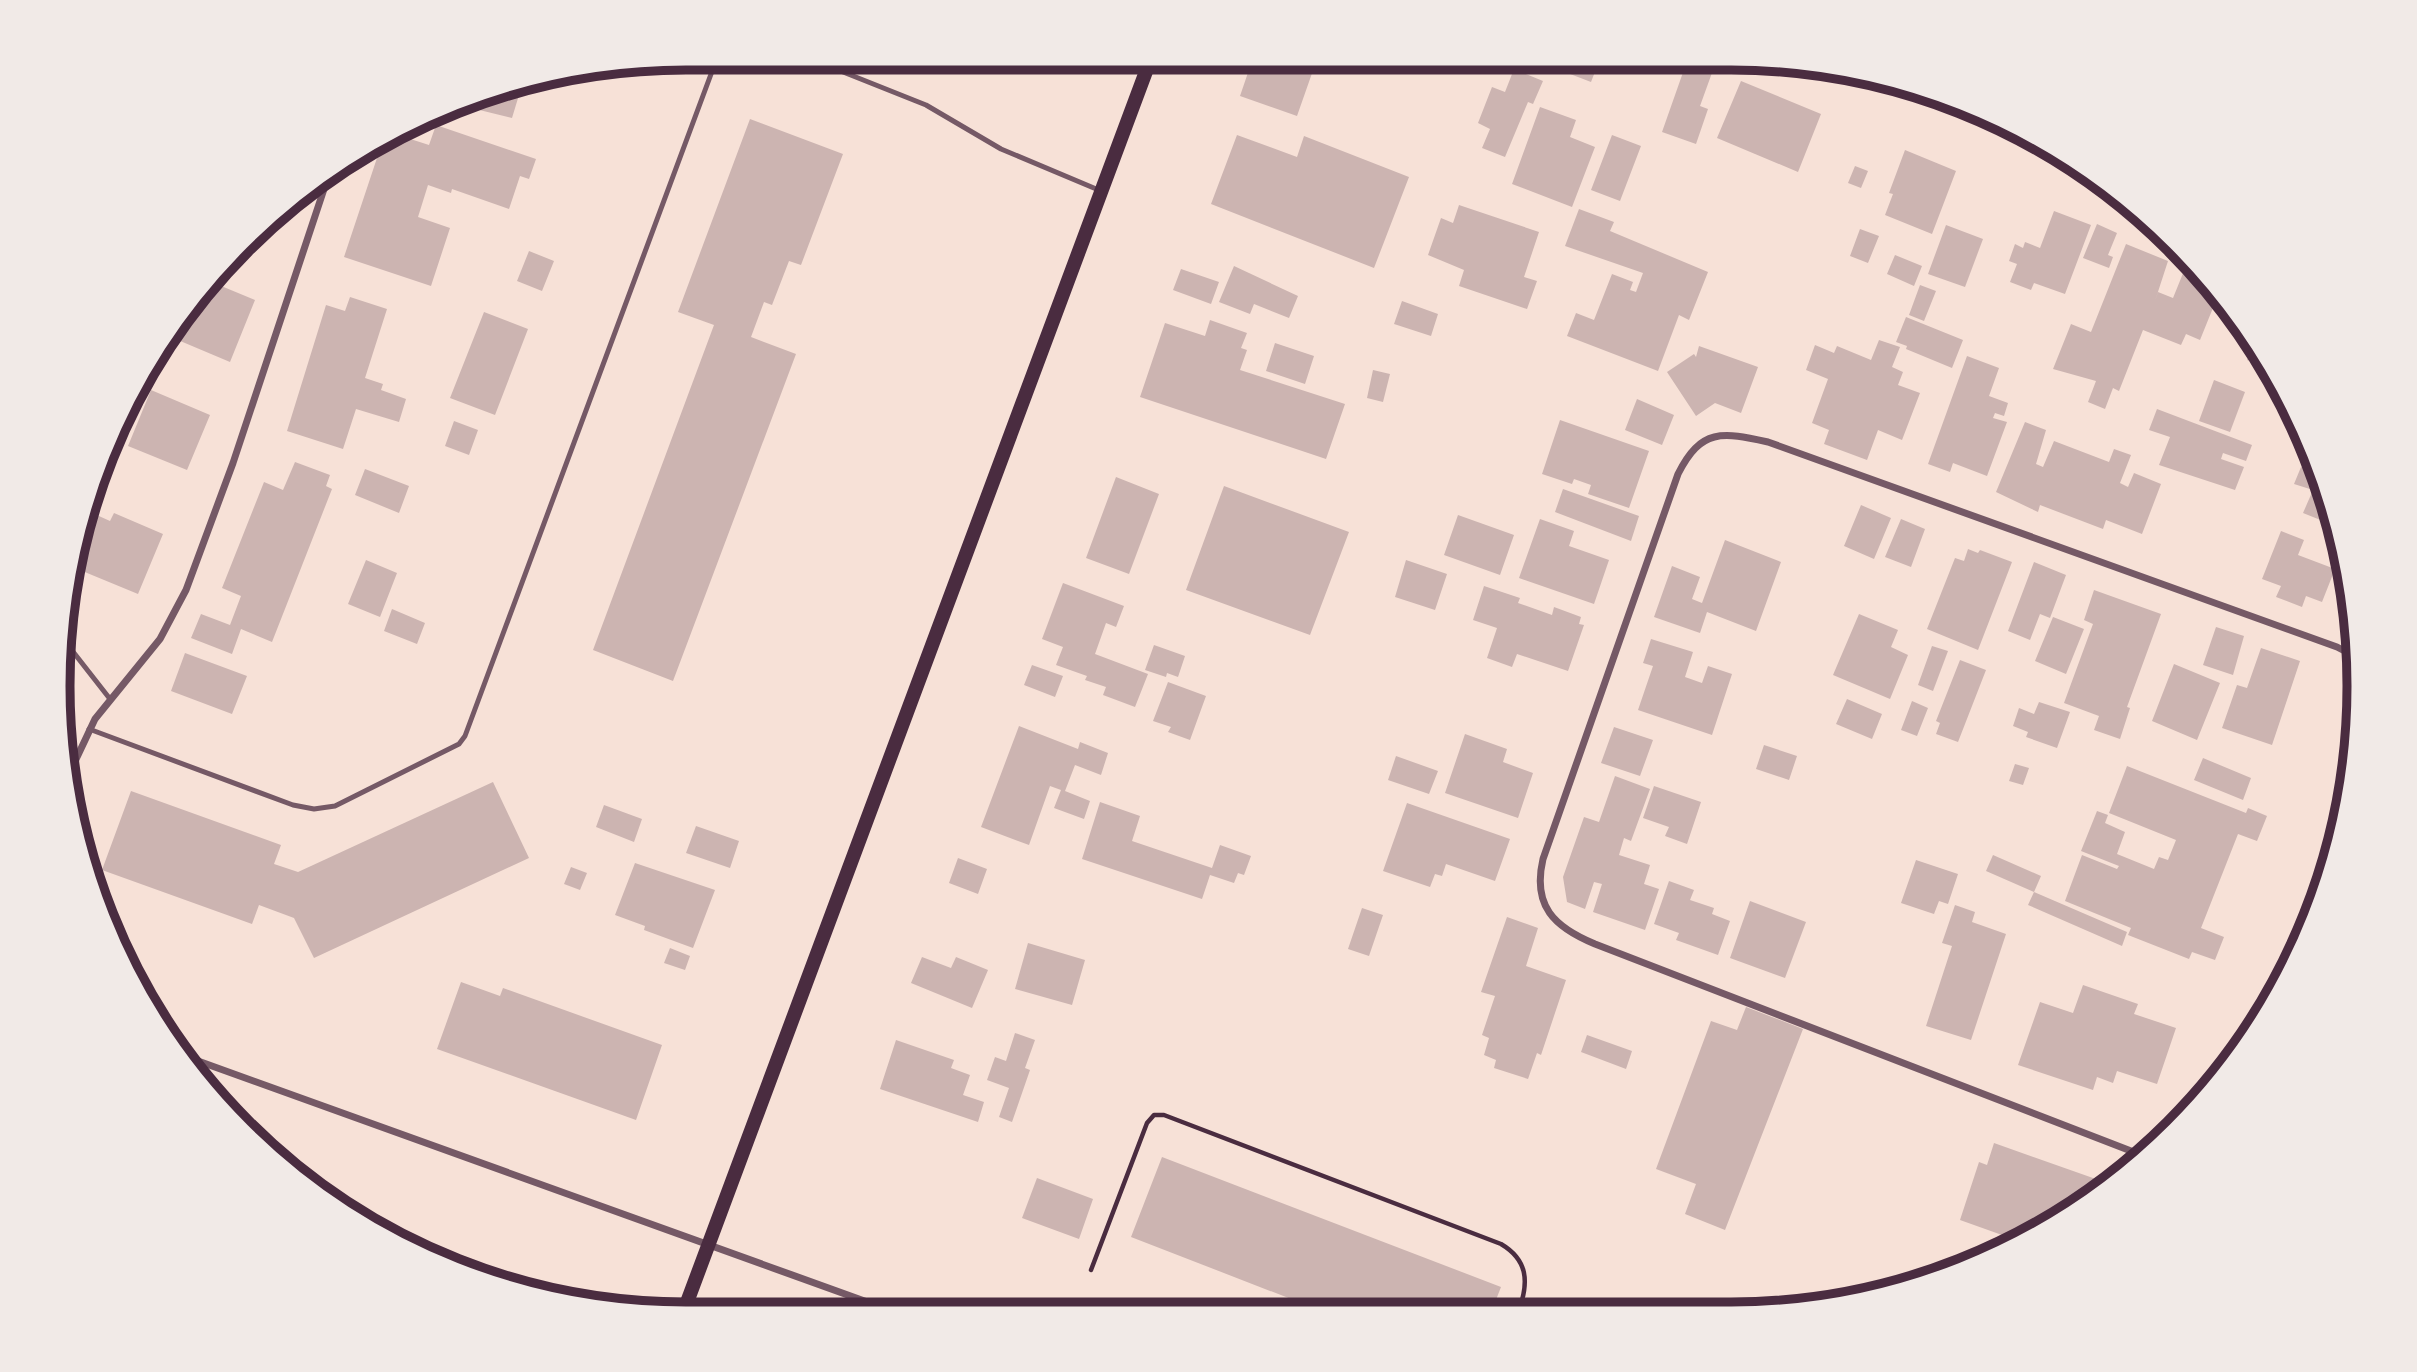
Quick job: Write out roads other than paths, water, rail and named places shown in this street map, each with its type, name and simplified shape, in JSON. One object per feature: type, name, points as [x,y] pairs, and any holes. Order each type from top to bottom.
[{"type":"main road","points":[[687,1302],[1147,70]]},
{"type":"street","points":[[75,762],[89,729],[160,639],[186,590],[233,463],[324,188]]},
{"type":"street","points":[[2133,1152],[1595,944],[1573,935],[1552,918],[1539,887],[1543,859],[1678,474],[1693,447],[1709,438],[1723,435],[1768,442],[2298,633],[2346,653]]},
{"type":"street","points":[[197,1060],[868,1302]]},
{"type":"lane","points":[[89,729],[293,805],[314,809],[345,802],[459,744],[465,736],[713,70]]},
{"type":"lane","points":[[838,70],[926,105],[1001,149],[1103,192]]},
{"type":"lane","points":[[71,649],[110,699]]}]
